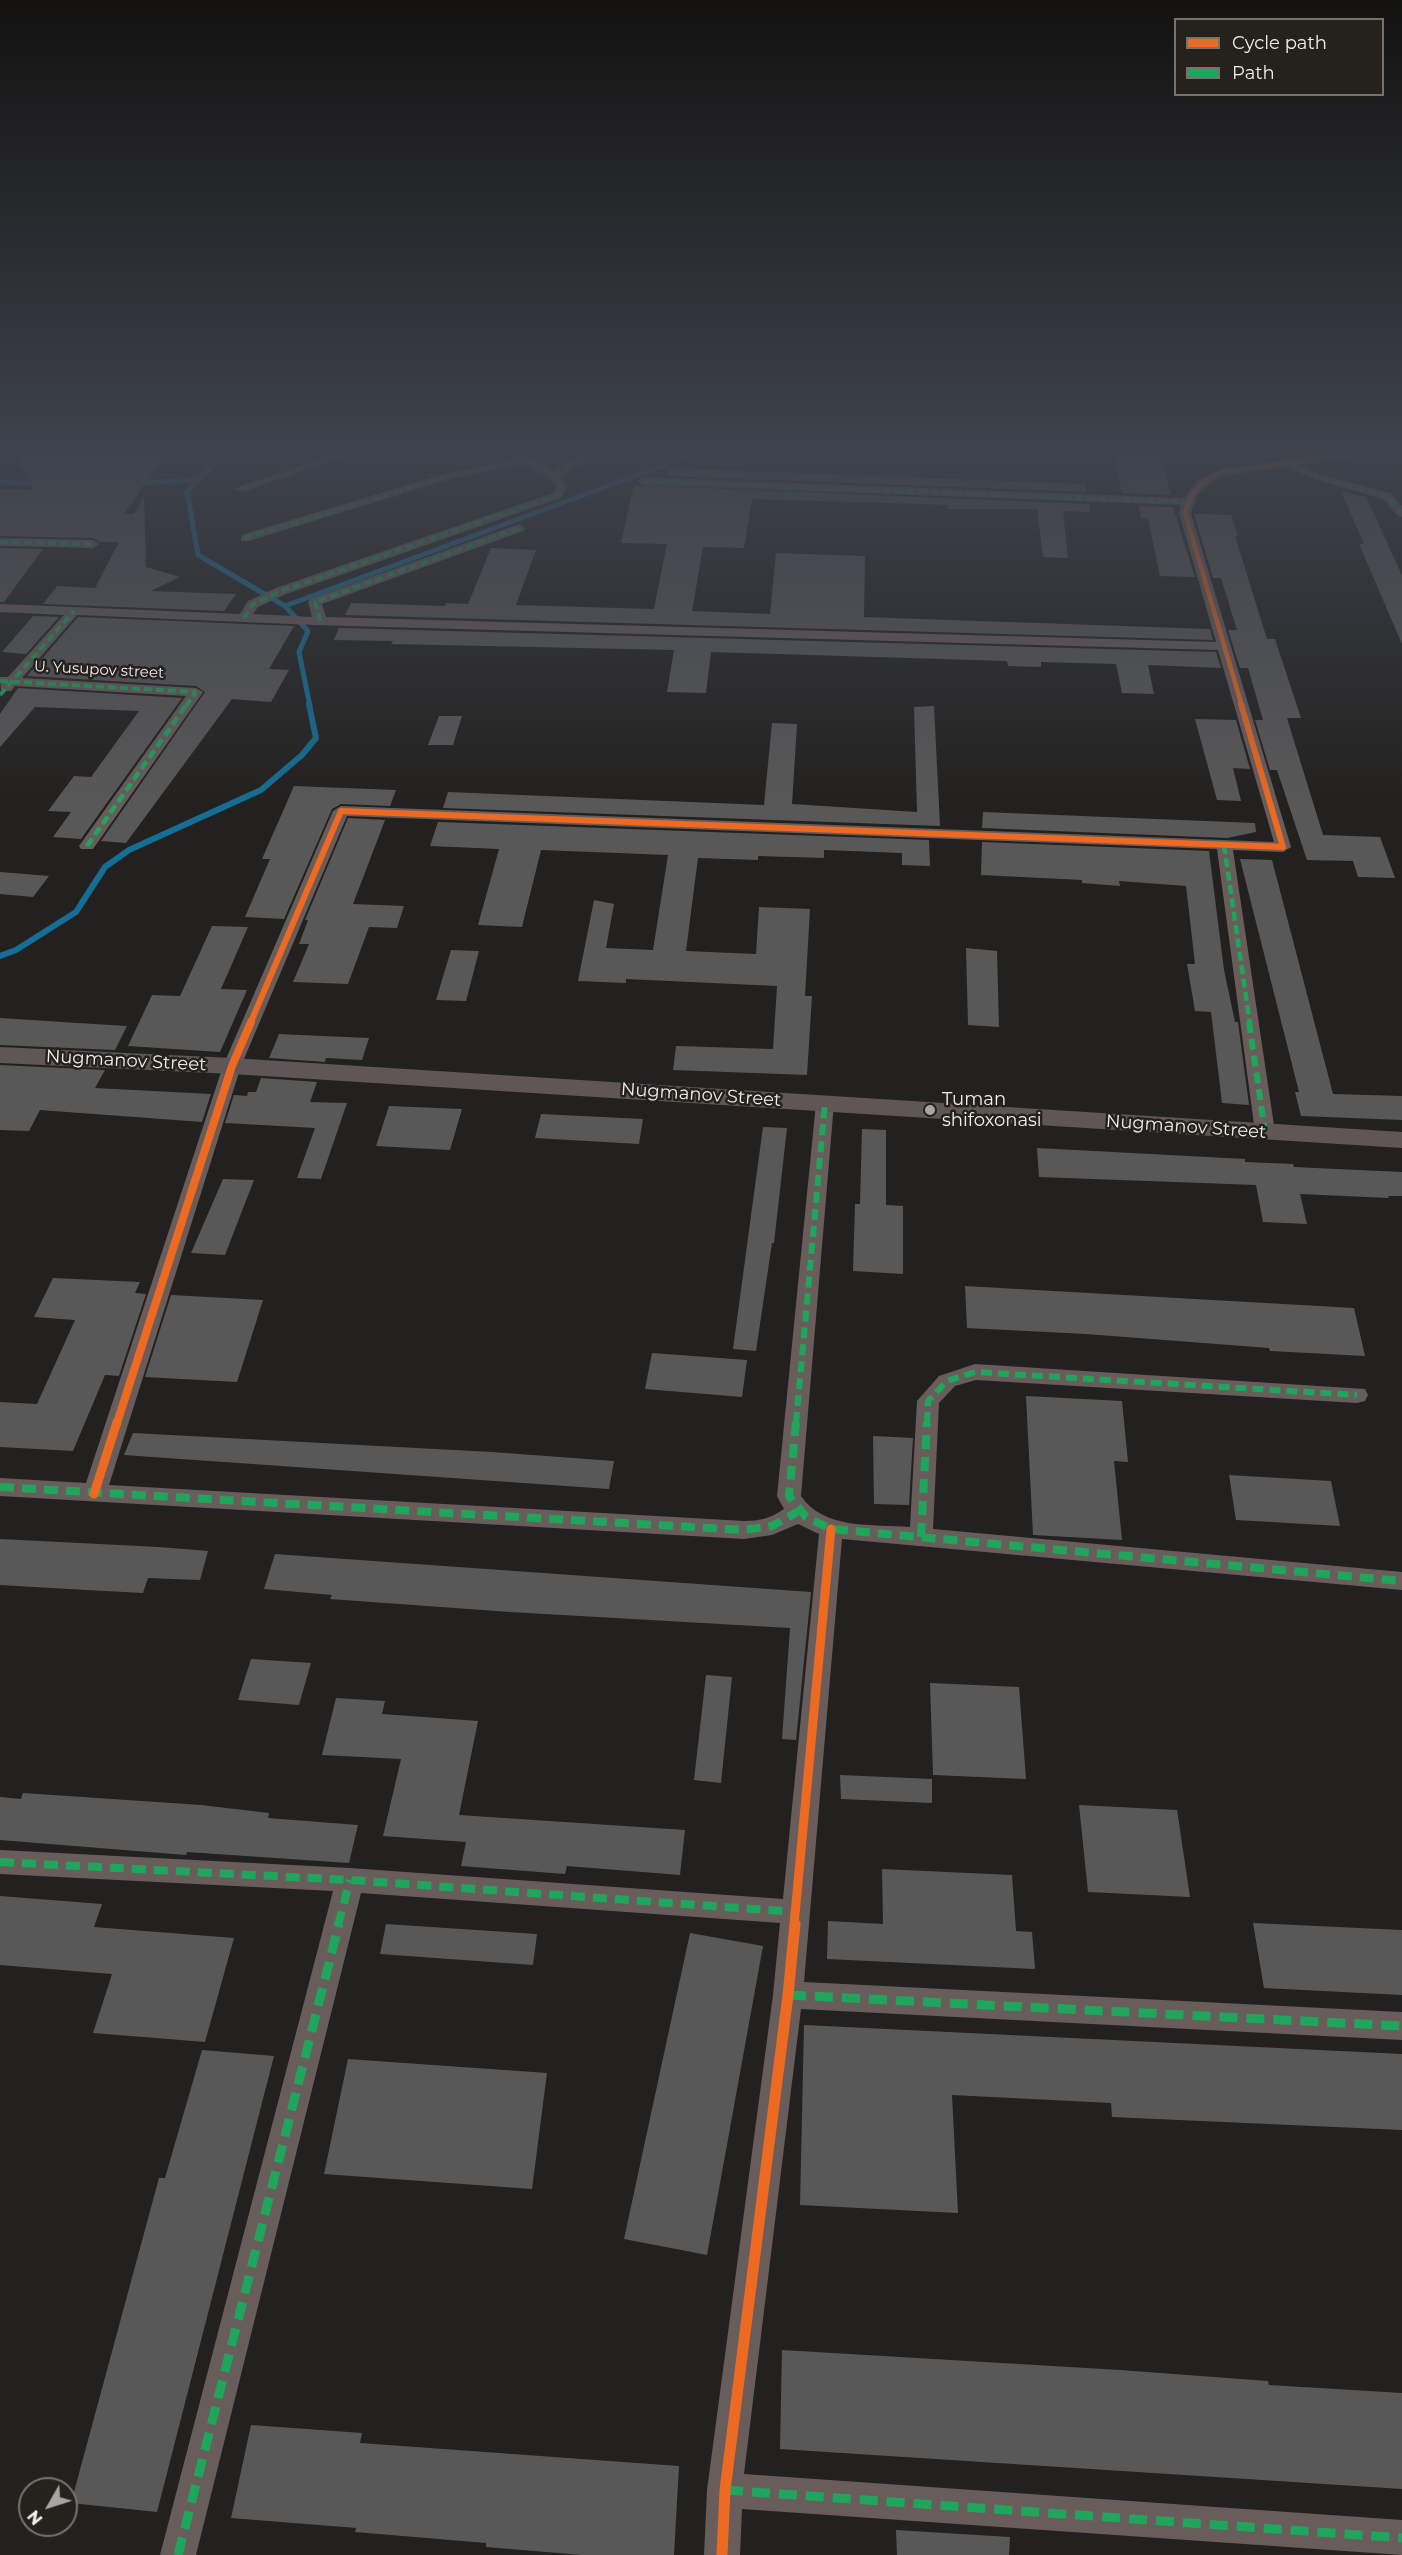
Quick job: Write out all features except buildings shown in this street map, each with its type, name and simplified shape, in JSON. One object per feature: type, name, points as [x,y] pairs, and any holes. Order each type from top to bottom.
[{"type":"main road","name":"Nugmanov Street","points":[[0,1054],[232,1066],[1402,1140]]},
{"type":"street","points":[[244,618],[253,604],[281,591],[338,571]]},
{"type":"street","points":[[318,621],[315,602],[400,571]]},
{"type":"street","points":[[94,1494],[232,1066],[341,811],[1283,847],[1202,571]]},
{"type":"street","points":[[0,608],[318,621],[1224,646]]},
{"type":"street","points":[[0,695],[6,681],[74,610]]},
{"type":"street","name":"U. Yusupov street","points":[[6,681],[196,692],[87,846]]},
{"type":"street","points":[[1224,845],[1265,1132]]},
{"type":"street","points":[[825,1103],[789,1496],[797,1512],[812,1522],[831,1529],[1402,1581]]},
{"type":"street","points":[[921,1537],[928,1401],[947,1381],[975,1372],[1357,1395]]},
{"type":"street","points":[[0,1487],[744,1530],[765,1530],[783,1523],[797,1512]]},
{"type":"street","points":[[722,2555],[725,2490],[788,1995],[831,1529]]},
{"type":"street","points":[[0,1862],[350,1880],[795,1912]]},
{"type":"street","points":[[178,2555],[350,1880]]},
{"type":"street","points":[[788,1995],[1402,2026]]},
{"type":"street","points":[[725,2490],[1402,2538]]},
{"type":"waterway","points":[[226,571],[285,606]]},
{"type":"waterway","points":[[285,606],[378,571]]},
{"type":"waterway","points":[[285,606],[308,631],[299,652],[310,706]]},
{"type":"waterway","points":[[0,956],[16,950],[76,912],[105,867],[129,850],[261,790],[302,755],[316,738],[309,704]]},
{"type":"marked path","points":[[244,618],[253,604],[281,591],[338,571]]},
{"type":"marked path","points":[[320,621],[315,602],[400,571]]},
{"type":"marked path","points":[[0,695],[74,611]]},
{"type":"marked path","points":[[0,681],[196,692]]},
{"type":"marked path","points":[[87,846],[196,692]]},
{"type":"marked path","points":[[1224,845],[1265,1132]]},
{"type":"marked path","points":[[825,1103],[789,1496],[801,1513],[812,1521],[831,1529],[1402,1581]]},
{"type":"marked path","points":[[921,1537],[928,1401],[947,1381],[975,1372],[1357,1395]]},
{"type":"marked path","points":[[0,1487],[744,1530],[772,1526],[797,1512]]},
{"type":"marked path","points":[[0,1862],[350,1880],[795,1912]]},
{"type":"marked path","points":[[178,2555],[350,1880]]},
{"type":"marked path","points":[[788,1995],[1402,2026]]},
{"type":"marked path","points":[[725,2490],[1402,2538]]},
{"type":"cycle path","points":[[94,1494],[232,1066],[341,811],[1283,847],[1202,571]]},
{"type":"cycle path","points":[[722,2555],[725,2490],[788,1995],[831,1529]]},
{"type":"place","name":"Tuman shifoxonasi","points":[[930,1110]]}]
